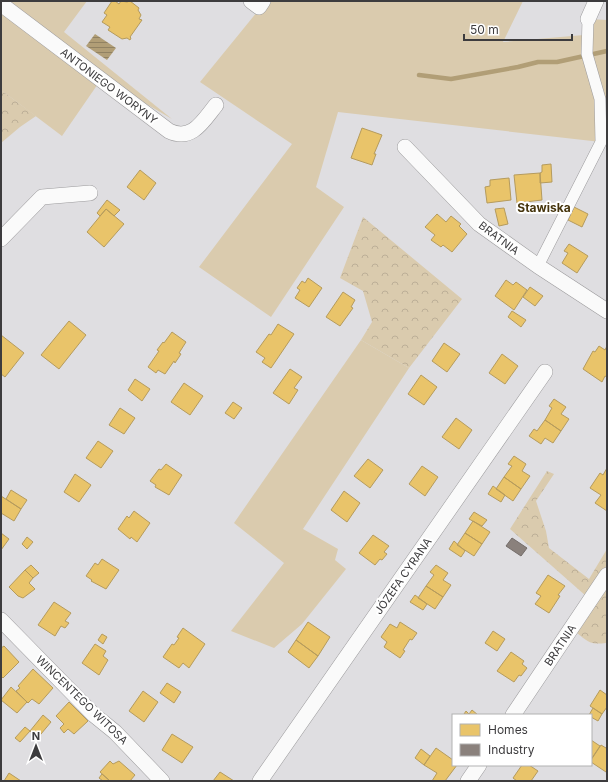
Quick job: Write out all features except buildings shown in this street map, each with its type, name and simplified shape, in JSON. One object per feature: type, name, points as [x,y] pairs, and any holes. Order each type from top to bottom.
[{"type":"street","points":[[538,266],[601,142],[600,99],[588,56],[588,19],[596,1]]},
{"type":"street","name":"ANTONIEGO WORYNY","points":[[1,4],[169,131],[183,134],[193,132],[216,105]]},
{"type":"street","name":"BRATNIA","points":[[405,147],[479,224],[538,266],[607,311]]},
{"type":"street","points":[[1,239],[42,197],[90,193]]},
{"type":"street","name":"JÓZEFA CYRANA","points":[[260,781],[545,372]]},
{"type":"street","name":"BRATNIA","points":[[514,714],[607,574]]},
{"type":"street","name":"WINCENTEGO WITOSA","points":[[1,620],[94,715],[115,732],[162,781]]},
{"type":"street","points":[[468,781],[478,766]]},
{"type":"green space","points":[[1,1],[87,1],[64,32],[172,119],[102,78],[62,136],[1,90]]},
{"type":"green space","points":[[266,1],[523,1],[503,42],[584,35],[588,19],[607,20],[607,140],[601,142],[338,112],[316,187],[344,207],[271,317],[199,267],[292,144],[200,82]]},
{"type":"green space","points":[[1,90],[36,116],[1,143]]},
{"type":"green space","points":[[363,217],[462,299],[409,368],[361,340],[372,322],[363,291],[340,278]]},
{"type":"green space","points":[[361,340],[409,368],[303,529],[338,549],[335,560],[346,569],[302,624],[274,648],[231,631],[284,563],[234,523]]},
{"type":"green space","points":[[547,471],[554,474],[536,501],[546,531],[549,548],[589,579],[607,549],[607,565],[586,596],[510,529]]},
{"type":"green space","points":[[607,586],[607,641],[606,643],[597,644],[587,641],[577,633]]},
{"type":"shaded area","points":[[95,34],[116,48],[107,60],[86,46]]},
{"type":"waterway","points":[[419,75],[451,79],[538,62],[557,62],[607,51]]},
{"type":"district","name":"Stawiska","points":[[544,207]]}]
